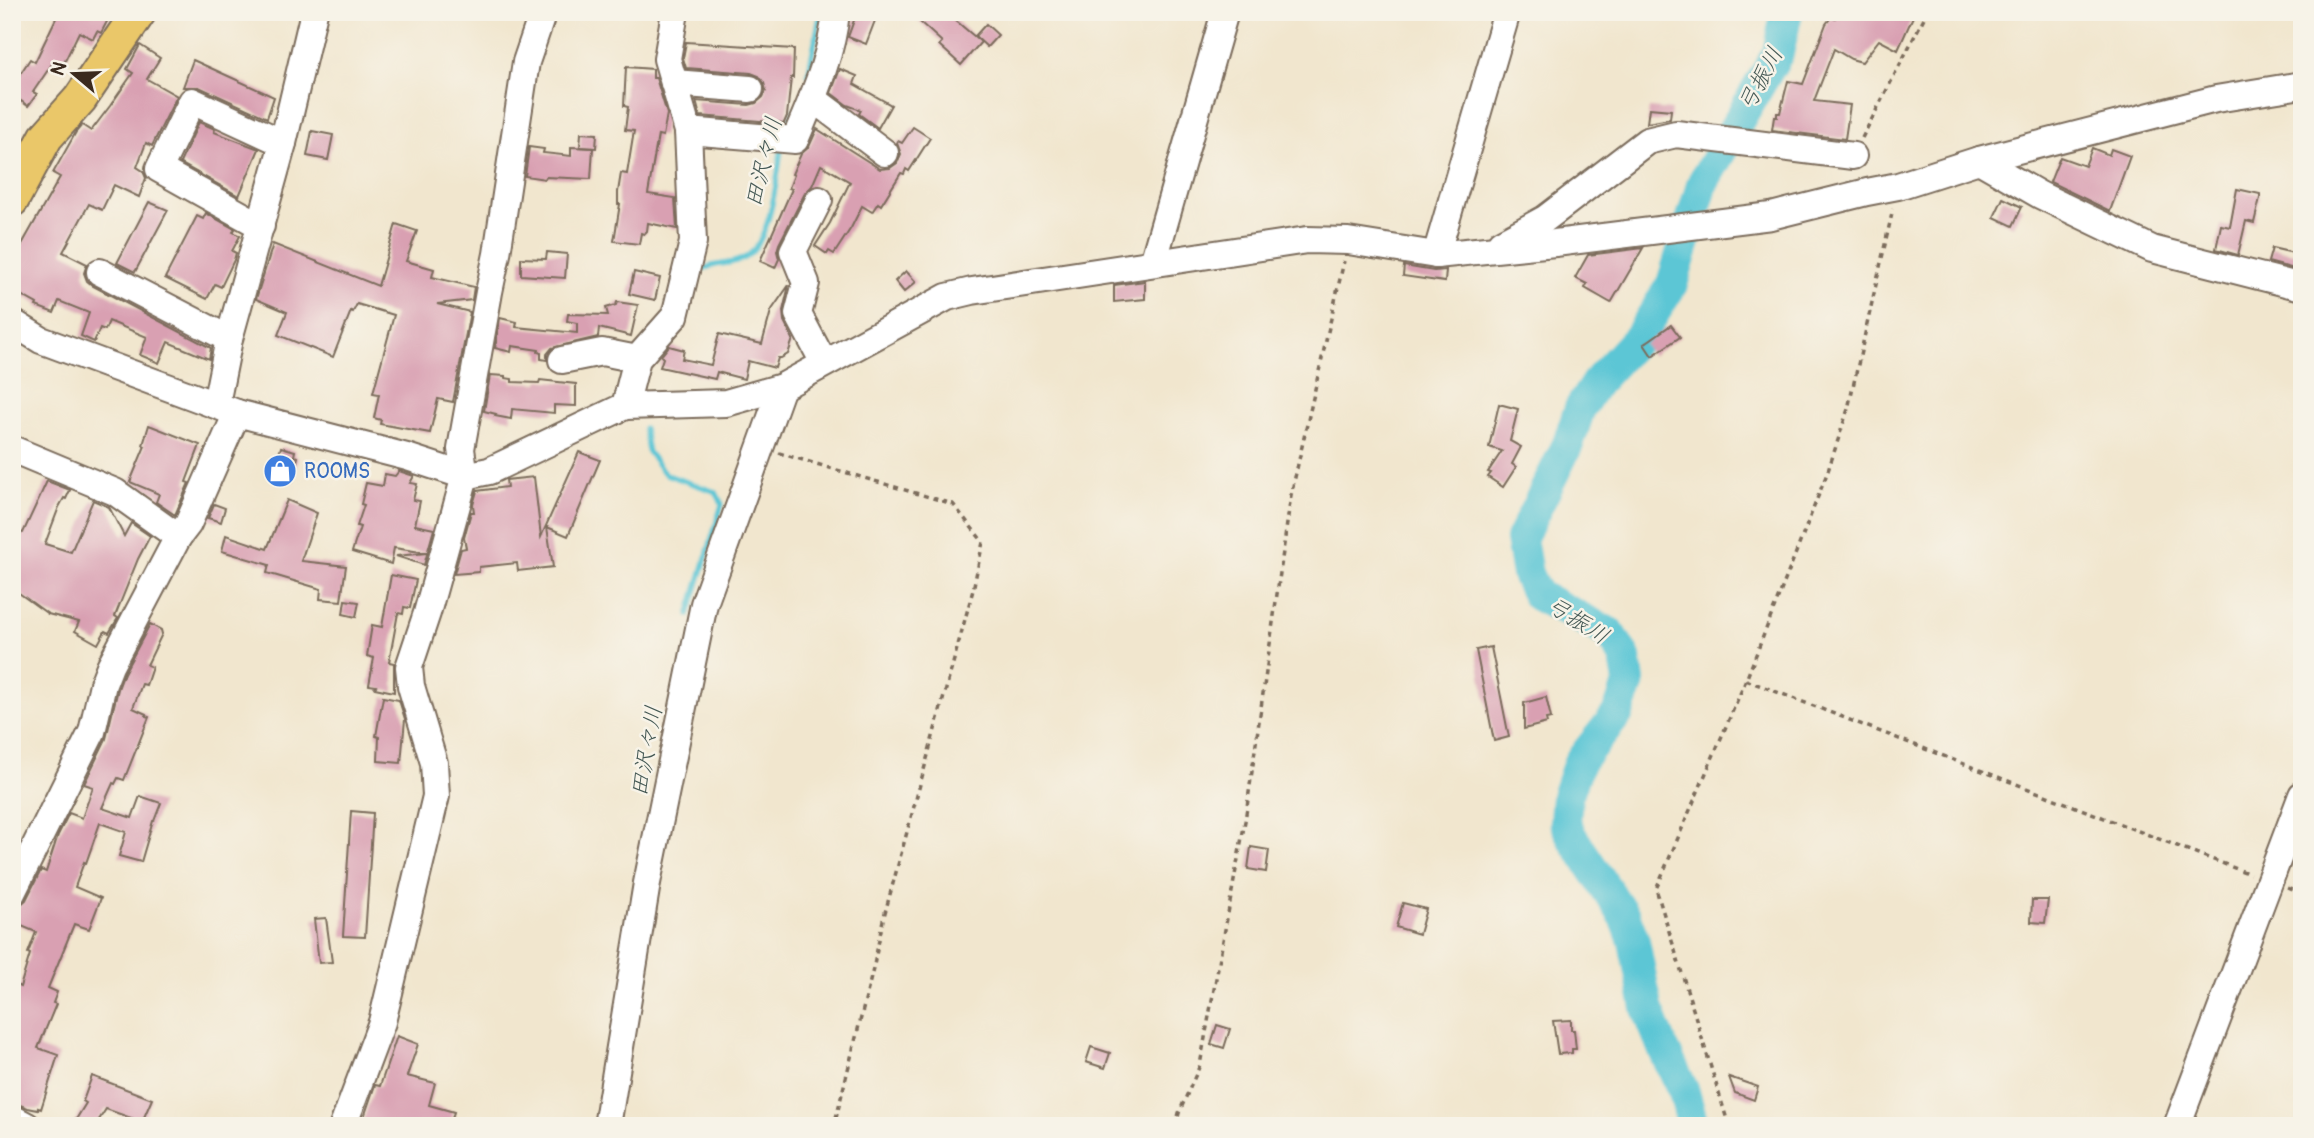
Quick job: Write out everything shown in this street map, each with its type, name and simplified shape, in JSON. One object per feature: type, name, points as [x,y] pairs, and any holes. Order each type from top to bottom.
[{"type":"main road","points":[[12,200],[46,137],[80,99],[139,12]]},
{"type":"street","points":[[12,893],[22,846],[92,732],[110,666],[178,537],[188,524],[227,409],[229,339],[283,143],[314,12]]},
{"type":"street","points":[[343,1126],[382,1023],[436,796],[434,763],[411,686],[409,667],[427,613],[465,475],[461,449],[498,254],[526,62],[543,12]]},
{"type":"street","points":[[625,406],[637,359],[675,316],[693,242],[688,131],[667,59],[675,12]]},
{"type":"street","points":[[688,131],[783,139],[812,98],[834,34],[836,12]]},
{"type":"street","points":[[1153,263],[1225,12]]},
{"type":"street","points":[[1436,255],[1507,12]]},
{"type":"street","points":[[674,83],[750,89]]},
{"type":"street","points":[[12,322],[41,340],[227,409],[465,475],[489,471],[625,406],[726,403],[782,387],[947,297],[972,291],[1307,240],[1348,242],[1436,255],[1771,216],[1898,186],[1979,160],[2216,99],[2302,85]]},
{"type":"street","points":[[812,98],[885,153]]},
{"type":"street","points":[[261,226],[159,169],[192,101],[283,143]]},
{"type":"street","points":[[1491,248],[1545,219],[1647,141],[1676,134],[1853,156]]},
{"type":"street","points":[[1979,160],[2040,195],[2152,249],[2302,287]]},
{"type":"street","points":[[819,200],[793,251],[806,283],[797,314],[824,363]]},
{"type":"street","points":[[100,272],[229,339]]},
{"type":"street","points":[[562,360],[602,352],[637,359]]},
{"type":"street","points":[[607,1126],[647,883],[704,604],[782,387]]},
{"type":"street","points":[[12,449],[115,492],[178,537]]},
{"type":"street","points":[[2177,1126],[2302,795]]},
{"type":"street","points":[[12,1118],[27,1126]]},
{"type":"path","points":[[1853,156],[1927,12]]},
{"type":"path","points":[[1729,1126],[1656,889],[1746,680],[1828,471],[1848,409],[1898,186]]},
{"type":"path","points":[[1176,1126],[1178,1113],[1200,1065],[1245,821],[1291,495],[1348,242]]},
{"type":"path","points":[[760,448],[953,504],[982,542],[973,590],[883,920],[834,1126]]},
{"type":"path","points":[[1746,680],[2269,881]]},
{"type":"building","points":[[59,12],[112,12],[101,33],[97,31],[93,39],[79,32],[61,69],[52,64],[33,92],[37,94],[28,106],[21,101],[12,114],[12,73],[18,77],[30,59],[35,62]]},
{"type":"building","points":[[857,12],[876,18],[866,44],[848,37]]},
{"type":"building","points":[[909,12],[961,12],[955,20],[981,42],[961,65],[939,45],[942,42]]},
{"type":"building","points":[[1840,12],[1915,12],[1898,50],[1879,40],[1862,62],[1834,49],[1814,101],[1850,105],[1845,139],[1772,130],[1774,117],[1780,113],[1788,81],[1803,84],[1826,24],[1832,16],[1835,18]]},
{"type":"building","points":[[986,24],[998,35],[987,47],[975,36]]},
{"type":"building","points":[[686,42],[794,49],[793,78],[784,123],[700,116],[696,101],[749,105],[756,103],[766,91],[759,76],[751,73],[686,68],[683,58]]},
{"type":"building","points":[[140,45],[160,58],[147,79],[177,96],[152,146],[146,143],[137,167],[143,171],[146,178],[139,197],[114,185],[102,210],[89,204],[63,252],[87,264],[84,273],[93,286],[211,348],[209,359],[168,342],[159,363],[140,355],[147,337],[109,321],[105,330],[100,328],[94,342],[81,336],[89,313],[59,301],[54,313],[36,306],[37,304],[12,290],[12,262],[60,177],[53,173],[76,132],[82,125],[91,131],[133,73],[127,69]]},
{"type":"building","points":[[193,60],[274,97],[267,118],[199,87],[183,87]]},
{"type":"building","points":[[626,67],[653,69],[653,78],[656,78],[667,114],[663,136],[658,135],[648,194],[675,198],[677,229],[648,223],[647,231],[641,233],[639,244],[614,241],[620,204],[618,192],[621,173],[627,174],[634,131],[625,130],[628,107],[624,106]]},
{"type":"building","points":[[840,69],[857,76],[854,84],[891,105],[878,128],[859,114],[861,110],[847,105],[831,93]]},
{"type":"building","points":[[1649,108],[1671,110],[1670,119],[1647,123]]},
{"type":"building","points":[[199,122],[215,129],[214,132],[259,149],[239,196],[180,163]]},
{"type":"building","points":[[913,127],[930,138],[909,171],[906,169],[904,174],[901,173],[881,205],[878,203],[872,212],[862,206],[834,254],[829,251],[827,254],[815,246],[830,223],[850,182],[821,165],[779,244],[779,259],[775,268],[760,261],[792,189],[789,188],[794,175],[792,174],[817,129],[880,169],[890,168],[897,163],[901,154],[897,143],[902,143]]},
{"type":"building","points":[[312,131],[333,135],[328,160],[307,156]]},
{"type":"building","points":[[581,133],[597,134],[596,148],[580,147]]},
{"type":"building","points":[[529,147],[544,149],[543,153],[571,156],[571,147],[593,148],[591,179],[525,176]]},
{"type":"building","points":[[2092,148],[2109,155],[2111,149],[2130,156],[2110,211],[2050,182],[2060,157],[2085,166]]},
{"type":"building","points":[[2237,189],[2260,194],[2254,223],[2246,221],[2238,255],[2216,249],[2221,225],[2230,227]]},
{"type":"building","points":[[2003,198],[2022,207],[2013,226],[1994,217]]},
{"type":"building","points":[[149,202],[168,210],[135,272],[117,263]]},
{"type":"building","points":[[206,213],[235,229],[233,232],[240,236],[232,251],[236,253],[234,260],[221,287],[215,284],[207,299],[165,278],[197,216],[203,219]]},
{"type":"building","points":[[396,224],[417,231],[406,261],[434,269],[432,277],[474,287],[472,300],[437,304],[470,312],[453,402],[438,399],[430,433],[380,424],[381,420],[374,418],[379,394],[373,393],[394,315],[357,304],[353,312],[351,311],[333,357],[278,335],[287,312],[256,299],[273,244],[378,286]]},
{"type":"building","points":[[1643,248],[1611,303],[1585,288],[1587,284],[1575,278],[1588,255]]},
{"type":"building","points":[[2272,248],[2302,255],[2302,271],[2268,262]]},
{"type":"building","points":[[547,252],[567,254],[565,278],[521,275],[521,258],[546,259]]},
{"type":"building","points":[[1404,266],[1434,271],[1446,270],[1445,282],[1403,276]]},
{"type":"building","points":[[906,271],[916,282],[904,292],[895,281]]},
{"type":"building","points":[[634,272],[660,278],[655,300],[629,294]]},
{"type":"building","points":[[1145,281],[1145,299],[1114,302],[1114,285]]},
{"type":"building","points":[[789,285],[783,311],[784,321],[793,339],[788,354],[778,358],[775,368],[748,361],[744,379],[717,372],[715,379],[660,367],[663,358],[661,356],[669,346],[684,350],[682,359],[711,365],[719,334],[762,344],[771,311]]},
{"type":"building","points":[[617,302],[638,305],[631,336],[599,328],[598,337],[552,348],[547,354],[547,360],[541,359],[539,350],[512,346],[511,352],[495,348],[500,318],[517,322],[516,327],[577,333],[577,323],[567,321],[568,314],[608,315],[606,308],[616,305]]},
{"type":"building","points":[[1671,325],[1680,337],[1652,356],[1644,344]]},
{"type":"building","points":[[490,375],[505,376],[512,379],[512,382],[539,383],[540,380],[576,384],[576,406],[554,405],[554,413],[512,409],[511,419],[495,416],[496,414],[484,411]]},
{"type":"building","points":[[1499,404],[1518,409],[1510,441],[1521,447],[1512,464],[1516,467],[1503,487],[1488,477],[1491,473],[1488,472],[1502,451],[1489,447]]},
{"type":"building","points":[[149,425],[200,445],[186,482],[189,483],[175,515],[156,502],[159,494],[130,482],[145,446],[143,445]]},
{"type":"building","points":[[281,447],[295,451],[294,456],[298,457],[292,482],[273,476]]},
{"type":"building","points":[[579,452],[600,460],[568,536],[547,527],[553,567],[518,571],[517,563],[479,567],[479,572],[454,574],[461,549],[466,548],[464,538],[471,512],[474,512],[477,491],[507,487],[506,480],[534,477],[541,537]]},
{"type":"building","points":[[399,471],[414,476],[410,483],[417,484],[413,500],[420,501],[415,525],[434,529],[424,565],[396,556],[427,553],[394,548],[391,564],[352,552],[360,527],[357,526],[364,505],[361,504],[366,483],[383,486],[385,474],[395,476]]},
{"type":"building","points":[[47,481],[70,490],[59,507],[45,544],[71,552],[93,500],[109,507],[124,536],[131,523],[150,536],[115,616],[118,618],[109,633],[105,631],[98,644],[75,631],[79,622],[48,614],[12,588],[12,531],[23,533]]},
{"type":"building","points":[[287,500],[317,513],[301,561],[346,566],[341,601],[320,599],[321,589],[267,573],[269,565],[222,551],[226,535],[267,549]]},
{"type":"building","points":[[214,504],[225,508],[221,522],[208,518]]},
{"type":"building","points":[[391,575],[416,580],[410,608],[404,607],[403,614],[398,613],[389,662],[394,663],[394,692],[369,685],[374,658],[367,656],[372,625],[382,627]]},
{"type":"building","points":[[345,600],[359,602],[356,617],[343,614]]},
{"type":"building","points":[[150,624],[161,630],[162,634],[147,665],[152,667],[146,685],[142,684],[133,708],[149,717],[124,780],[118,778],[115,784],[113,783],[102,808],[132,818],[140,796],[161,803],[141,862],[119,856],[126,832],[100,823],[75,887],[101,898],[89,929],[74,924],[48,988],[57,992],[53,1003],[56,1004],[38,1048],[58,1055],[41,1109],[28,1108],[12,1102],[12,983],[20,987],[36,932],[12,922],[41,870],[46,872],[58,835],[69,813],[82,818],[93,787],[84,784],[106,739],[124,673]]},
{"type":"building","points":[[1491,647],[1509,737],[1494,741],[1476,650]]},
{"type":"building","points":[[383,697],[399,700],[405,719],[401,763],[378,761],[379,737],[376,736]]},
{"type":"building","points":[[1546,697],[1551,718],[1546,719],[1547,723],[1524,729],[1524,703]]},
{"type":"building","points":[[351,811],[373,813],[365,937],[343,936]]},
{"type":"building","points":[[1251,847],[1269,850],[1266,872],[1248,869]]},
{"type":"building","points":[[2032,900],[2048,900],[2045,923],[2031,922]]},
{"type":"building","points":[[1403,903],[1426,909],[1419,934],[1396,927]]},
{"type":"building","points":[[326,918],[332,962],[319,963],[314,919]]},
{"type":"building","points":[[1571,1020],[1576,1049],[1572,1049],[1572,1053],[1558,1054],[1553,1021]]},
{"type":"building","points":[[1217,1025],[1230,1029],[1224,1048],[1211,1044]]},
{"type":"building","points":[[397,1036],[418,1044],[407,1076],[435,1083],[429,1105],[454,1112],[450,1126],[361,1126],[375,1085],[380,1086]]},
{"type":"building","points":[[1091,1047],[1110,1053],[1105,1068],[1086,1062]]},
{"type":"building","points":[[92,1076],[152,1099],[142,1122],[106,1109],[95,1126],[72,1126],[86,1103],[83,1101]]},
{"type":"building","points":[[1729,1077],[1758,1087],[1754,1100],[1735,1093]]},
{"type":"waterway","name":"田沢々川","points":[[808,74],[821,12]]},
{"type":"waterway","name":"弓振川","points":[[1693,1126],[1684,1092],[1647,1008],[1634,941],[1625,917],[1565,822],[1567,797],[1579,762],[1618,713],[1629,681],[1625,658],[1611,634],[1537,595],[1527,574],[1521,539],[1568,444],[1580,408],[1596,383],[1641,334],[1672,284],[1703,182],[1778,53],[1787,12]]},
{"type":"waterway","name":"田沢々川","points":[[785,132],[795,109]]},
{"type":"waterway","name":"田沢々川","points":[[695,275],[709,267],[746,257],[755,248],[772,206],[782,145]]},
{"type":"waterway","name":"田沢々川","points":[[644,428],[648,452],[665,474],[716,492],[722,504],[689,615]]},
{"type":"place","name":"ROOMS","points":[[280,471]]}]
